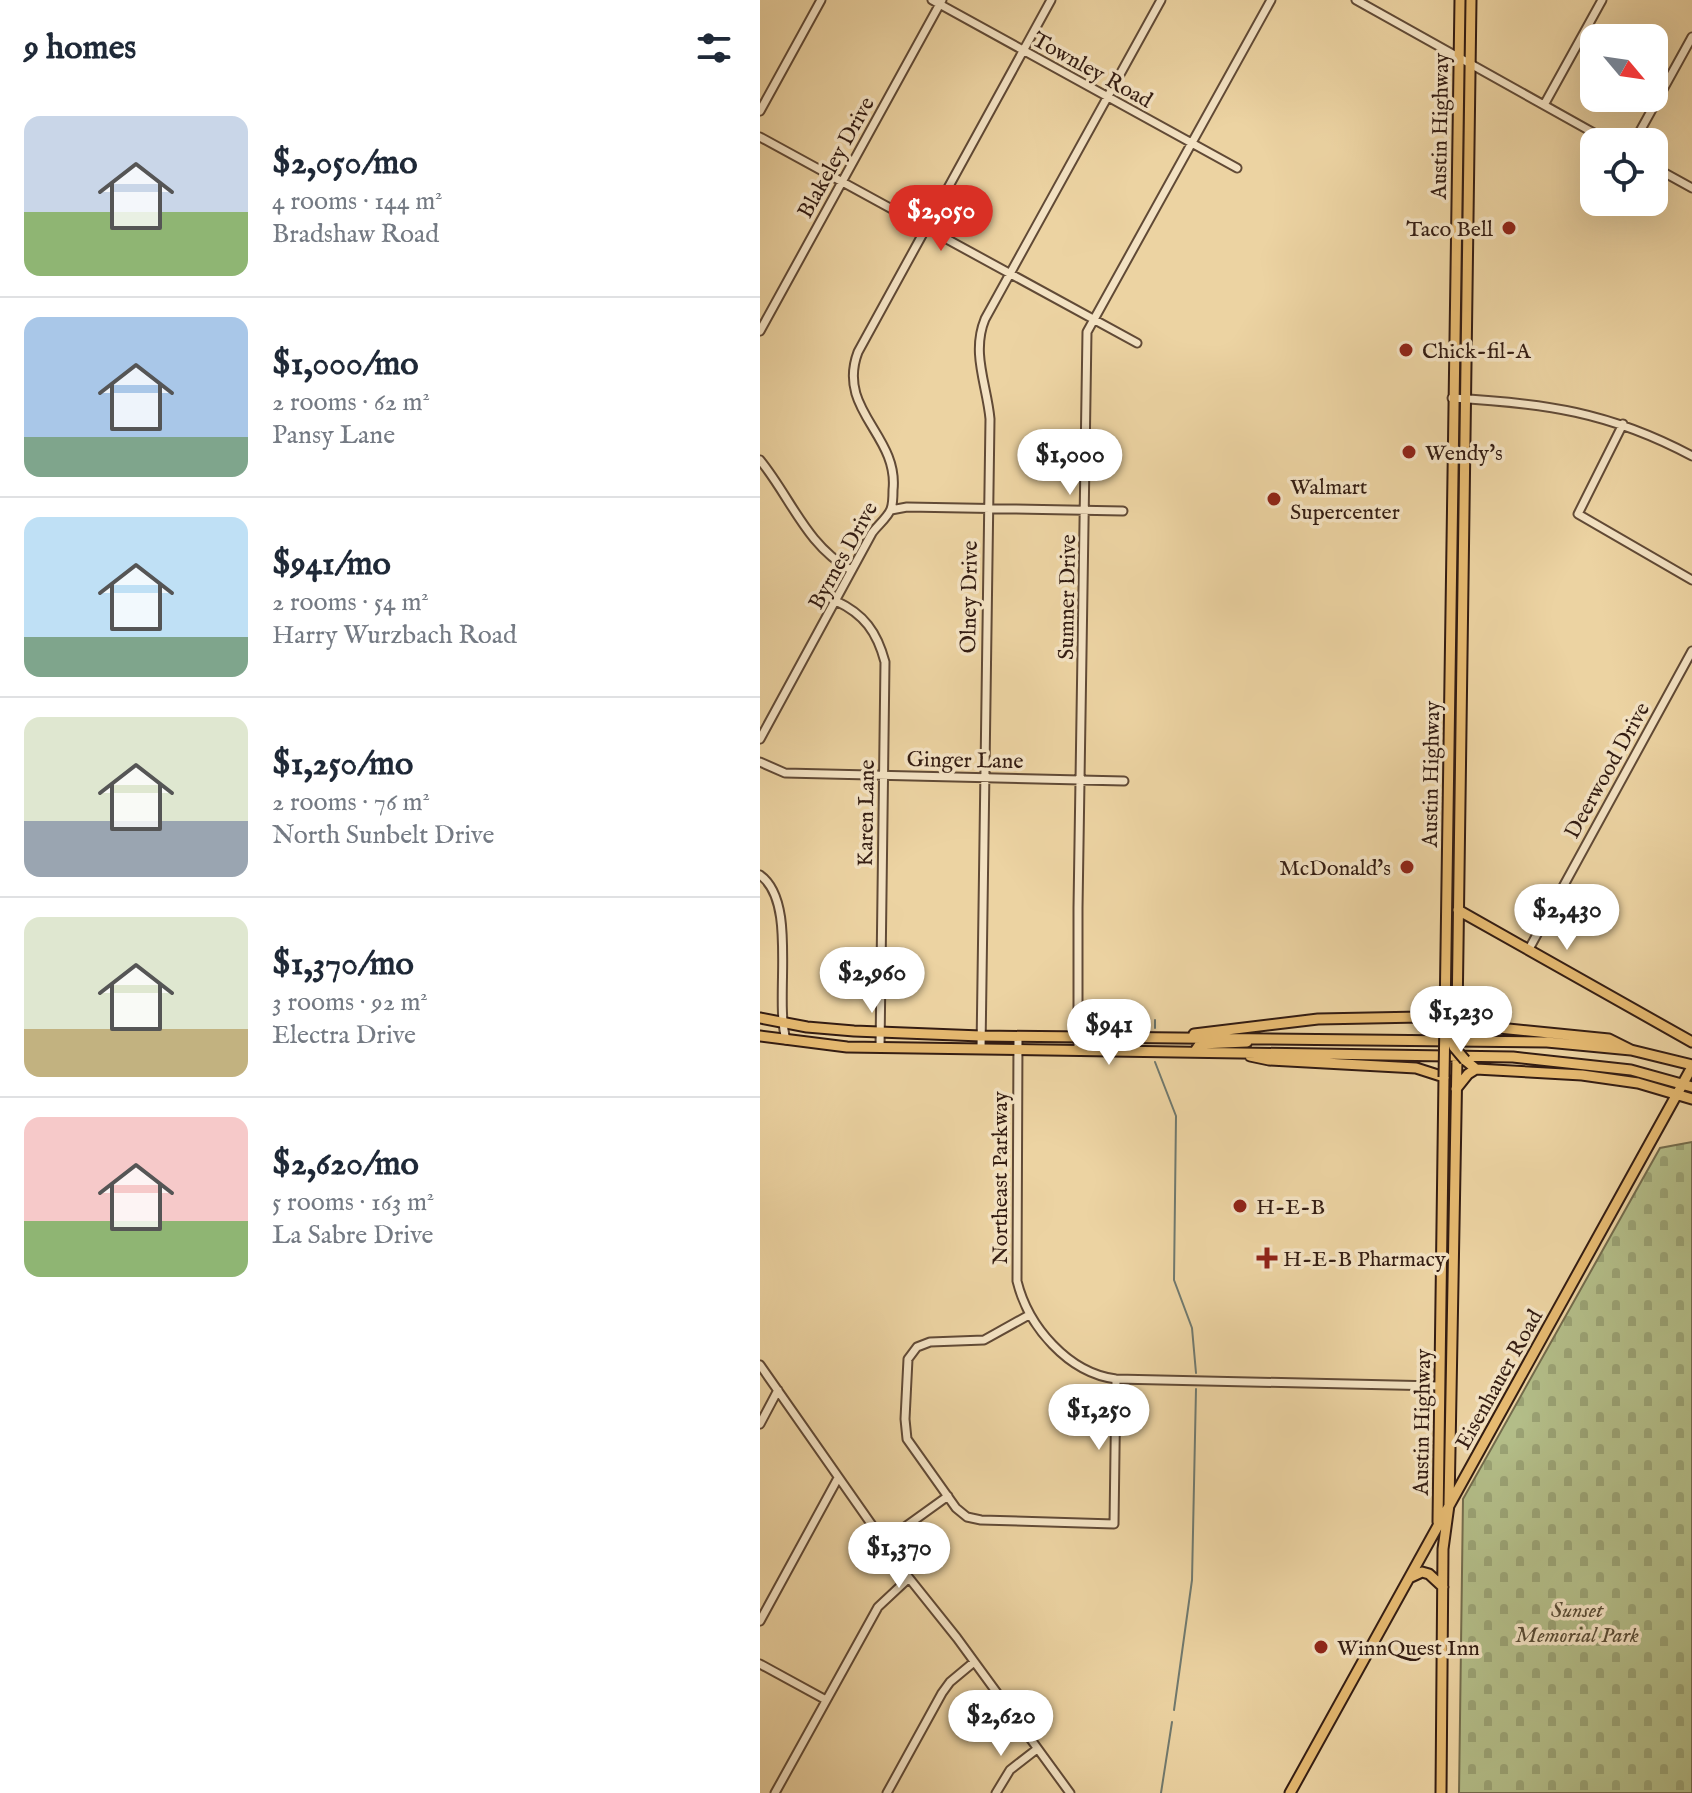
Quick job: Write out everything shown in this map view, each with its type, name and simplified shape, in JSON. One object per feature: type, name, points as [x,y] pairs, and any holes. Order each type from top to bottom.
[{"type":"main road","name":"Austin Highway","points":[[1441,1793],[1443,1549],[1449,1505],[1456,1089],[1445,1019],[1445,983],[1460,0]]},
{"type":"main road","name":"Austin Highway","points":[[1443,1549],[1438,1524],[1444,1077],[1457,1024],[1458,986],[1471,0]]},
{"type":"main road","points":[[1446,906],[1459,910],[1692,1042]]},
{"type":"main road","points":[[1183,1038],[1202,1031],[1318,1019],[1421,1017],[1445,1003]]},
{"type":"main road","points":[[1421,1017],[1476,1069],[1600,1077],[1638,1083],[1692,1099]]},
{"type":"main road","points":[[760,1018],[807,1027],[981,1036],[1547,1042],[1631,1050],[1692,1066]]},
{"type":"main road","points":[[1457,1024],[1609,1039],[1631,1050]]},
{"type":"main road","points":[[1416,1068],[1436,1058],[1465,1036],[1489,1027]]},
{"type":"main road","points":[[760,1036],[814,1045],[880,1048],[1547,1059],[1631,1070],[1687,1086]]},
{"type":"main road","points":[[1195,1051],[1200,1044],[1239,1044],[1262,1039]]},
{"type":"main road","points":[[1237,1052],[1269,1060],[1416,1068],[1444,1077]]},
{"type":"main road","name":"Eisenhauer Road","points":[[1290,1793],[1677,1095],[1687,1086],[1692,1066]]},
{"type":"main road","points":[[1456,1089],[1476,1069]]},
{"type":"main road","points":[[1444,1111],[1447,1118],[1446,1158],[1455,1162]]},
{"type":"main road","points":[[1407,1581],[1422,1572],[1429,1574],[1443,1587]]},
{"type":"street","points":[[760,111],[766,90],[821,0]]},
{"type":"street","name":"Byrnes Drive","points":[[760,739],[872,533],[891,510],[893,466],[856,398],[852,375],[858,352],[1051,0]]},
{"type":"street","name":"Olney Drive","points":[[981,1049],[990,419],[978,355],[979,340],[985,319],[1161,0]]},
{"type":"street","name":"Sumner Drive","points":[[1078,1050],[1086,339],[1094,319],[1271,0]]},
{"type":"street","points":[[1356,0],[1585,128]]},
{"type":"street","points":[[1544,105],[1602,0]]},
{"type":"street","name":"Townley Road","points":[[938,1],[1237,168]]},
{"type":"street","name":"Blakeley Drive","points":[[760,331],[938,1]]},
{"type":"street","points":[[1642,128],[1692,37]]},
{"type":"street","points":[[760,137],[1137,343]]},
{"type":"street","points":[[1668,175],[1692,188]]},
{"type":"street","points":[[1452,398],[1551,406],[1623,424],[1692,456]]},
{"type":"street","points":[[1623,424],[1578,514],[1692,580]]},
{"type":"street","points":[[760,460],[813,540],[851,570]]},
{"type":"street","points":[[891,510],[907,507],[1123,511]]},
{"type":"street","name":"Karen Lane","points":[[836,601],[856,611],[873,629],[885,669],[880,1048]]},
{"type":"street","name":"Deerwood Drive","points":[[1529,949],[1692,651]]},
{"type":"street","name":"Ginger Lane","points":[[760,762],[785,773],[1124,781]]},
{"type":"street","points":[[760,875],[769,881],[779,903],[781,1022],[786,1040]]},
{"type":"street","name":"Northeast Parkway","points":[[1018,1036],[1016,1268],[1020,1293],[1029,1315],[1056,1348],[1099,1377],[1116,1379],[1439,1386]]},
{"type":"street","points":[[1029,1315],[984,1340],[930,1342],[917,1347],[908,1359],[907,1439],[956,1508],[967,1517],[977,1520],[1114,1524],[1116,1379]]},
{"type":"street","points":[[760,1365],[909,1578],[1070,1793]]},
{"type":"street","points":[[760,1424],[778,1390]]},
{"type":"street","points":[[760,1621],[838,1478]]},
{"type":"street","points":[[884,1542],[948,1496]]},
{"type":"street","points":[[775,1793],[878,1607],[909,1578]]},
{"type":"street","points":[[887,1793],[942,1693],[974,1662]]},
{"type":"street","points":[[760,1664],[826,1700]]},
{"type":"street","points":[[996,1793],[1010,1770],[1037,1749]]},
{"type":"green space","name":"Sunset Memorial Park","points":[[1692,1142],[1692,1793],[1459,1793],[1463,1499],[1660,1148]]},
{"type":"waterway","points":[[1155,1020],[1155,1028]]},
{"type":"waterway","points":[[1155,1062],[1176,1116],[1174,1280],[1192,1328],[1196,1373]]},
{"type":"waterway","points":[[1174,1710],[1192,1580],[1196,1389]]},
{"type":"waterway","points":[[1161,1793],[1172,1722]]},
{"type":"place","name":"Taco Bell","points":[[1509,228]]},
{"type":"place","name":"Chick-fil-A","points":[[1406,350]]},
{"type":"place","name":"Wendy's","points":[[1409,452]]},
{"type":"place","name":"Walmart Supercenter","points":[[1274,499]]},
{"type":"place","name":"McDonald's","points":[[1407,867]]},
{"type":"place","name":"H-E-B","points":[[1240,1206]]},
{"type":"place","name":"H-E-B Pharmacy","points":[[1267,1258]]},
{"type":"place","name":"WinnQuest Inn","points":[[1321,1647]]}]
